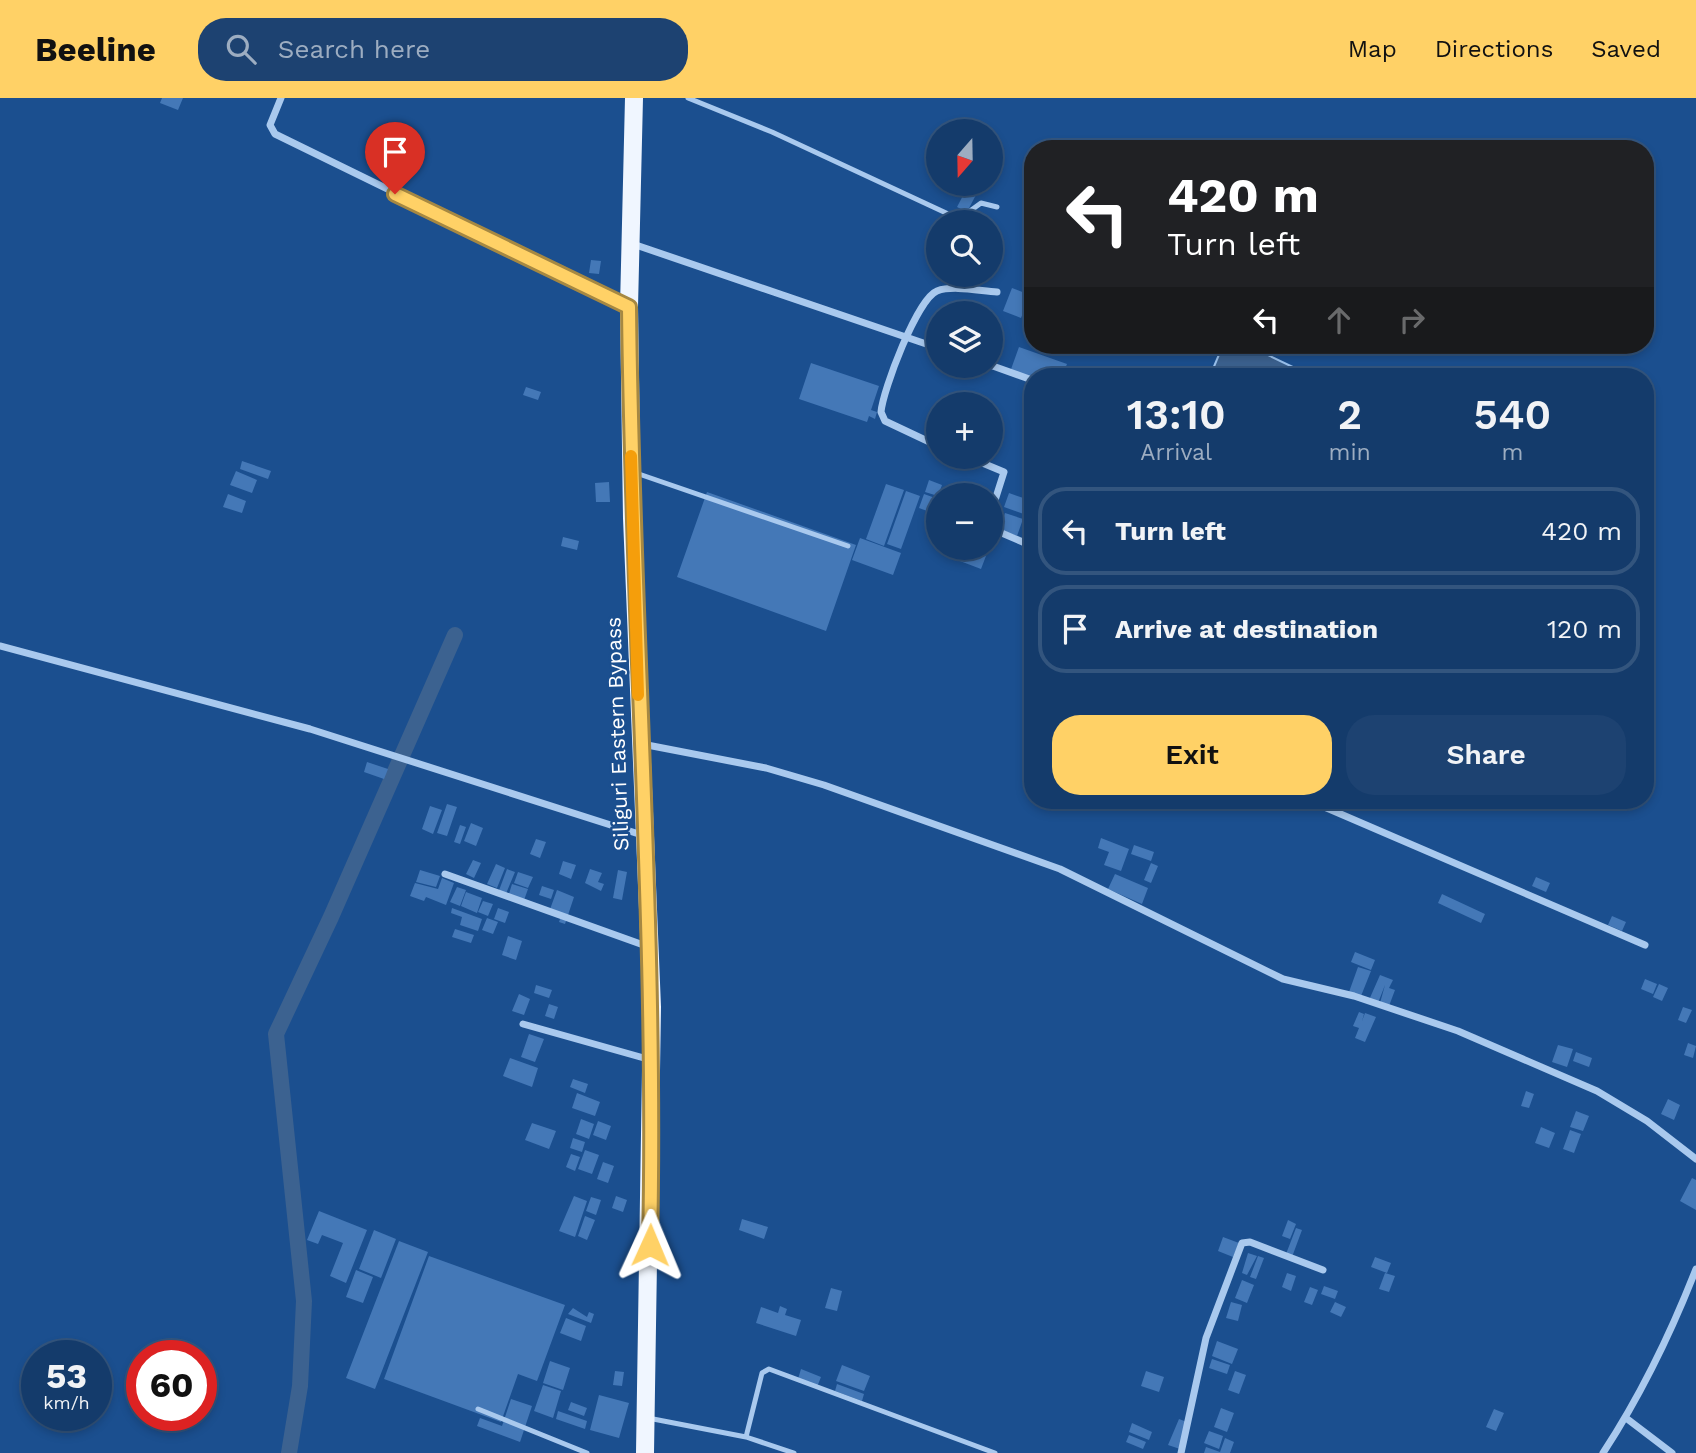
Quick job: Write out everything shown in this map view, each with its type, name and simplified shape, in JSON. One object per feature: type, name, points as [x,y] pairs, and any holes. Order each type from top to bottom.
[{"type":"main road","name":"Siliguri Eastern Bypass","points":[[634,98],[629,307],[631,472],[652,1060],[645,1453]]},
{"type":"street","points":[[281,98],[270,125],[275,134],[629,307]]},
{"type":"street","points":[[631,243],[926,344]]},
{"type":"street","points":[[926,441],[894,427],[885,421],[881,412],[890,377],[906,337],[926,302],[936,291],[997,292]]},
{"type":"street","points":[[1003,370],[1024,377]]},
{"type":"street","points":[[997,469],[1004,472],[1000,483]]},
{"type":"street","points":[[1003,534],[1024,543]]},
{"type":"street","points":[[0,646],[310,729],[643,835]]},
{"type":"street","points":[[639,743],[766,768],[824,785],[1049,865],[1125,899],[1283,979],[1354,996],[1458,1031],[1597,1091],[1647,1121],[1696,1158]]},
{"type":"street","points":[[1329,809],[1645,945]]},
{"type":"street","points":[[445,874],[650,947]]},
{"type":"street","points":[[523,1024],[652,1060]]},
{"type":"street","points":[[1181,1453],[1206,1338],[1242,1243],[1250,1242],[1323,1270]]},
{"type":"street","points":[[1603,1453],[1626,1418],[1667,1341],[1696,1269]]},
{"type":"street","points":[[1626,1418],[1672,1453]]},
{"type":"lane","points":[[688,98],[784,138],[957,218],[961,219],[982,203],[997,207]]},
{"type":"lane","points":[[631,472],[848,547]]},
{"type":"lane","points":[[746,1437],[762,1373],[766,1369],[995,1453]]},
{"type":"lane","points":[[478,1409],[587,1453]]},
{"type":"lane","points":[[645,1417],[746,1437],[794,1453]]},
{"type":"water","points":[[1219,354],[1266,354],[1295,368],[1213,368]]},
{"type":"building","points":[[162,98],[183,98],[178,110],[160,103]]},
{"type":"building","points":[[963,196],[975,196],[968,210],[957,207]]},
{"type":"building","points":[[591,260],[601,261],[599,274],[589,273]]},
{"type":"building","points":[[1012,288],[1024,293],[1021,318],[1003,311]]},
{"type":"building","points":[[1019,347],[1024,349],[1024,354],[1039,354],[1067,364],[1065,368],[1024,368],[1024,377],[1010,372]]},
{"type":"building","points":[[811,363],[879,386],[871,410],[877,412],[875,419],[869,416],[867,422],[799,399]]},
{"type":"building","points":[[526,387],[541,392],[538,400],[523,395]]},
{"type":"building","points":[[242,461],[271,471],[268,479],[240,469]]},
{"type":"building","points":[[236,471],[257,480],[252,493],[230,485]]},
{"type":"building","points":[[609,482],[610,502],[596,502],[595,483]]},
{"type":"building","points":[[886,484],[904,490],[884,546],[866,539]]},
{"type":"building","points":[[906,491],[920,496],[901,549],[887,544]]},
{"type":"building","points":[[707,492],[856,545],[826,631],[677,577]]},
{"type":"building","points":[[1009,493],[1024,498],[1024,514],[1004,507]]},
{"type":"building","points":[[228,494],[246,501],[242,513],[223,507]]},
{"type":"building","points":[[924,494],[926,495],[926,511],[919,508]]},
{"type":"building","points":[[1005,513],[1023,519],[1017,536],[1003,531]]},
{"type":"building","points":[[563,537],[579,541],[577,550],[561,546]]},
{"type":"building","points":[[860,538],[901,553],[893,575],[852,560]]},
{"type":"building","points":[[957,560],[984,560],[981,569]]},
{"type":"building","points":[[367,762],[388,769],[384,779],[364,772]]},
{"type":"building","points":[[447,804],[457,807],[447,836],[437,833]]},
{"type":"building","points":[[430,806],[442,810],[433,834],[422,829]]},
{"type":"building","points":[[471,823],[483,828],[476,846],[464,841]]},
{"type":"building","points":[[460,825],[466,827],[460,844],[454,842]]},
{"type":"building","points":[[1101,838],[1129,849],[1121,871],[1104,865],[1109,852],[1098,848]]},
{"type":"building","points":[[536,839],[546,842],[540,858],[530,854]]},
{"type":"building","points":[[1134,845],[1154,852],[1151,861],[1131,854]]},
{"type":"building","points":[[473,860],[481,863],[474,878],[466,874]]},
{"type":"building","points":[[563,861],[576,865],[571,879],[559,874]]},
{"type":"building","points":[[1151,863],[1158,866],[1151,883],[1144,880]]},
{"type":"building","points":[[496,864],[505,868],[497,888],[487,884]]},
{"type":"building","points":[[507,869],[515,872],[505,896],[498,893]]},
{"type":"building","points":[[590,869],[602,873],[598,882],[604,884],[601,891],[585,883]]},
{"type":"building","points":[[420,870],[440,876],[436,887],[416,882]]},
{"type":"building","points":[[618,870],[627,872],[622,900],[613,898]]},
{"type":"building","points":[[518,872],[533,877],[528,888],[514,883]]},
{"type":"building","points":[[1115,874],[1148,888],[1142,904],[1108,889]]},
{"type":"building","points":[[1536,877],[1550,883],[1546,892],[1532,886]]},
{"type":"building","points":[[442,878],[454,883],[446,905],[426,897],[424,901],[410,896],[415,883],[438,889]]},
{"type":"building","points":[[512,884],[528,889],[523,903],[508,897]]},
{"type":"building","points":[[542,886],[554,890],[551,899],[539,895]]},
{"type":"building","points":[[457,887],[466,890],[460,906],[450,902]]},
{"type":"building","points":[[557,890],[574,897],[565,924],[559,922],[561,916],[549,912]]},
{"type":"building","points":[[466,892],[482,898],[477,913],[461,906]]},
{"type":"building","points":[[1442,894],[1485,914],[1481,923],[1438,903]]},
{"type":"building","points":[[483,901],[493,904],[488,916],[478,912]]},
{"type":"building","points":[[452,908],[482,919],[478,931],[460,925],[462,917],[451,913]]},
{"type":"building","points":[[498,908],[509,912],[505,923],[494,919]]},
{"type":"building","points":[[1612,916],[1626,922],[1622,931],[1608,925]]},
{"type":"building","points":[[487,918],[498,922],[493,934],[482,930]]},
{"type":"building","points":[[455,929],[474,935],[471,943],[452,937]]},
{"type":"building","points":[[508,936],[522,941],[516,960],[502,955]]},
{"type":"building","points":[[1355,952],[1375,960],[1371,970],[1351,962]]},
{"type":"building","points":[[1358,967],[1371,971],[1361,996],[1349,992]]},
{"type":"building","points":[[1380,975],[1393,980],[1389,988],[1395,990],[1389,1006],[1380,1003],[1385,985],[1378,1003],[1369,1000]]},
{"type":"building","points":[[1645,979],[1657,984],[1653,994],[1641,989]]},
{"type":"building","points":[[1659,984],[1668,988],[1662,1001],[1653,997]]},
{"type":"building","points":[[536,985],[552,990],[549,998],[534,993]]},
{"type":"building","points":[[519,994],[530,999],[524,1015],[512,1011]]},
{"type":"building","points":[[549,1004],[558,1007],[554,1019],[545,1016]]},
{"type":"building","points":[[1683,1007],[1692,1010],[1686,1023],[1678,1020]]},
{"type":"building","points":[[1359,1012],[1364,1014],[1362,1021],[1365,1013],[1376,1017],[1365,1042],[1355,1038],[1359,1028],[1353,1026]]},
{"type":"building","points":[[529,1034],[544,1039],[535,1062],[521,1057]]},
{"type":"building","points":[[1688,1043],[1696,1046],[1693,1058],[1684,1055]]},
{"type":"building","points":[[1558,1045],[1573,1049],[1567,1067],[1552,1062]]},
{"type":"building","points":[[1576,1052],[1592,1058],[1589,1067],[1573,1061]]},
{"type":"building","points":[[510,1058],[538,1068],[532,1087],[503,1076]]},
{"type":"building","points":[[573,1079],[588,1084],[585,1093],[570,1087]]},
{"type":"building","points":[[1526,1091],[1534,1094],[1529,1108],[1521,1106]]},
{"type":"building","points":[[577,1093],[600,1102],[595,1116],[572,1108]]},
{"type":"building","points":[[1668,1099],[1680,1105],[1674,1120],[1661,1114]]},
{"type":"building","points":[[1576,1111],[1589,1116],[1583,1131],[1570,1127]]},
{"type":"building","points":[[581,1119],[594,1124],[589,1139],[576,1134]]},
{"type":"building","points":[[598,1121],[611,1126],[606,1140],[593,1135]]},
{"type":"building","points":[[532,1123],[556,1131],[549,1149],[525,1140]]},
{"type":"building","points":[[1541,1127],[1555,1133],[1549,1148],[1535,1143]]},
{"type":"building","points":[[1570,1130],[1581,1134],[1574,1153],[1563,1149]]},
{"type":"building","points":[[573,1138],[585,1142],[582,1152],[570,1148]]},
{"type":"building","points":[[585,1150],[599,1155],[592,1174],[578,1169]]},
{"type":"building","points":[[571,1154],[580,1157],[575,1171],[566,1167]]},
{"type":"building","points":[[603,1162],[614,1166],[608,1183],[597,1179]]},
{"type":"building","points":[[1692,1178],[1696,1180],[1696,1210],[1680,1201]]},
{"type":"building","points":[[574,1196],[587,1201],[575,1237],[559,1231]]},
{"type":"building","points":[[616,1196],[627,1200],[623,1212],[612,1208]]},
{"type":"building","points":[[591,1197],[601,1200],[596,1215],[586,1211]]},
{"type":"building","points":[[319,1211],[367,1230],[346,1283],[330,1276],[343,1243],[322,1235],[318,1244],[307,1240]]},
{"type":"building","points":[[585,1216],[595,1220],[587,1240],[578,1236]]},
{"type":"building","points":[[742,1219],[768,1227],[764,1239],[739,1230]]},
{"type":"building","points":[[1288,1220],[1296,1224],[1290,1239],[1282,1236]]},
{"type":"building","points":[[1296,1228],[1302,1230],[1292,1257],[1286,1254]]},
{"type":"building","points":[[374,1230],[396,1239],[381,1278],[359,1269]]},
{"type":"building","points":[[1223,1237],[1239,1243],[1233,1257],[1218,1251]]},
{"type":"building","points":[[399,1241],[428,1252],[375,1389],[346,1378]]},
{"type":"building","points":[[1248,1253],[1257,1256],[1247,1275],[1242,1273]]},
{"type":"building","points":[[429,1256],[565,1305],[537,1381],[518,1374],[501,1422],[384,1379]]},
{"type":"building","points":[[1258,1256],[1264,1258],[1256,1279],[1250,1277]]},
{"type":"building","points":[[1375,1257],[1391,1263],[1387,1273],[1371,1267]]},
{"type":"building","points":[[356,1270],[373,1277],[363,1303],[346,1297]]},
{"type":"building","points":[[1287,1273],[1296,1276],[1291,1291],[1282,1287]]},
{"type":"building","points":[[1385,1273],[1395,1276],[1389,1292],[1379,1289]]},
{"type":"building","points":[[1242,1280],[1254,1285],[1247,1303],[1235,1298]]},
{"type":"building","points":[[1324,1286],[1338,1291],[1335,1299],[1321,1294]]},
{"type":"building","points":[[1310,1287],[1318,1290],[1312,1305],[1304,1302]]},
{"type":"building","points":[[831,1288],[842,1291],[837,1311],[825,1308]]},
{"type":"building","points":[[1231,1302],[1242,1305],[1238,1321],[1226,1318]]},
{"type":"building","points":[[1335,1302],[1346,1307],[1341,1317],[1330,1312]]},
{"type":"building","points":[[780,1306],[787,1309],[785,1315],[801,1320],[796,1336],[756,1323],[761,1307],[778,1313]]},
{"type":"building","points":[[573,1308],[587,1317],[589,1312],[594,1314],[591,1323],[568,1314]]},
{"type":"building","points":[[566,1318],[586,1326],[581,1341],[560,1333]]},
{"type":"building","points":[[1217,1341],[1238,1349],[1232,1364],[1212,1356]]},
{"type":"building","points":[[1212,1359],[1230,1365],[1227,1374],[1209,1368]]},
{"type":"building","points":[[550,1361],[570,1368],[563,1390],[543,1383]]},
{"type":"building","points":[[842,1365],[870,1376],[864,1391],[836,1381]]},
{"type":"building","points":[[801,1369],[821,1377],[817,1387],[798,1379]]},
{"type":"building","points":[[615,1371],[624,1372],[622,1386],[613,1385]]},
{"type":"building","points":[[1146,1371],[1164,1377],[1159,1392],[1141,1386]]},
{"type":"building","points":[[1235,1371],[1246,1375],[1239,1394],[1228,1390]]},
{"type":"building","points":[[837,1384],[864,1394],[862,1401],[835,1391]]},
{"type":"building","points":[[543,1385],[561,1391],[553,1418],[534,1411]]},
{"type":"building","points":[[599,1395],[629,1403],[619,1438],[590,1430]]},
{"type":"building","points":[[511,1399],[532,1406],[520,1442],[477,1426],[480,1418],[502,1426]]},
{"type":"building","points":[[571,1402],[587,1408],[584,1416],[568,1410]]},
{"type":"building","points":[[1221,1408],[1234,1413],[1227,1432],[1214,1427]]},
{"type":"building","points":[[1494,1409],[1504,1413],[1496,1431],[1486,1427]]},
{"type":"building","points":[[558,1411],[587,1421],[585,1429],[556,1419]]},
{"type":"building","points":[[1179,1419],[1187,1422],[1180,1449],[1168,1445]]},
{"type":"building","points":[[1132,1423],[1152,1432],[1149,1440],[1129,1432]]},
{"type":"building","points":[[1209,1431],[1223,1436],[1219,1449],[1204,1443]]},
{"type":"building","points":[[1129,1435],[1146,1442],[1143,1449],[1126,1442]]},
{"type":"building","points":[[1225,1438],[1234,1442],[1230,1453],[1204,1453],[1206,1447],[1220,1452]]},
{"type":"waterway","points":[[289,1453],[300,1386],[304,1301],[276,1034],[331,917],[455,635]]},
{"type":"slow traffic","points":[[631,456],[638,695]]},
{"type":"route","points":[[395,194],[629,307],[636,641],[652,1007],[650,1245]]}]
